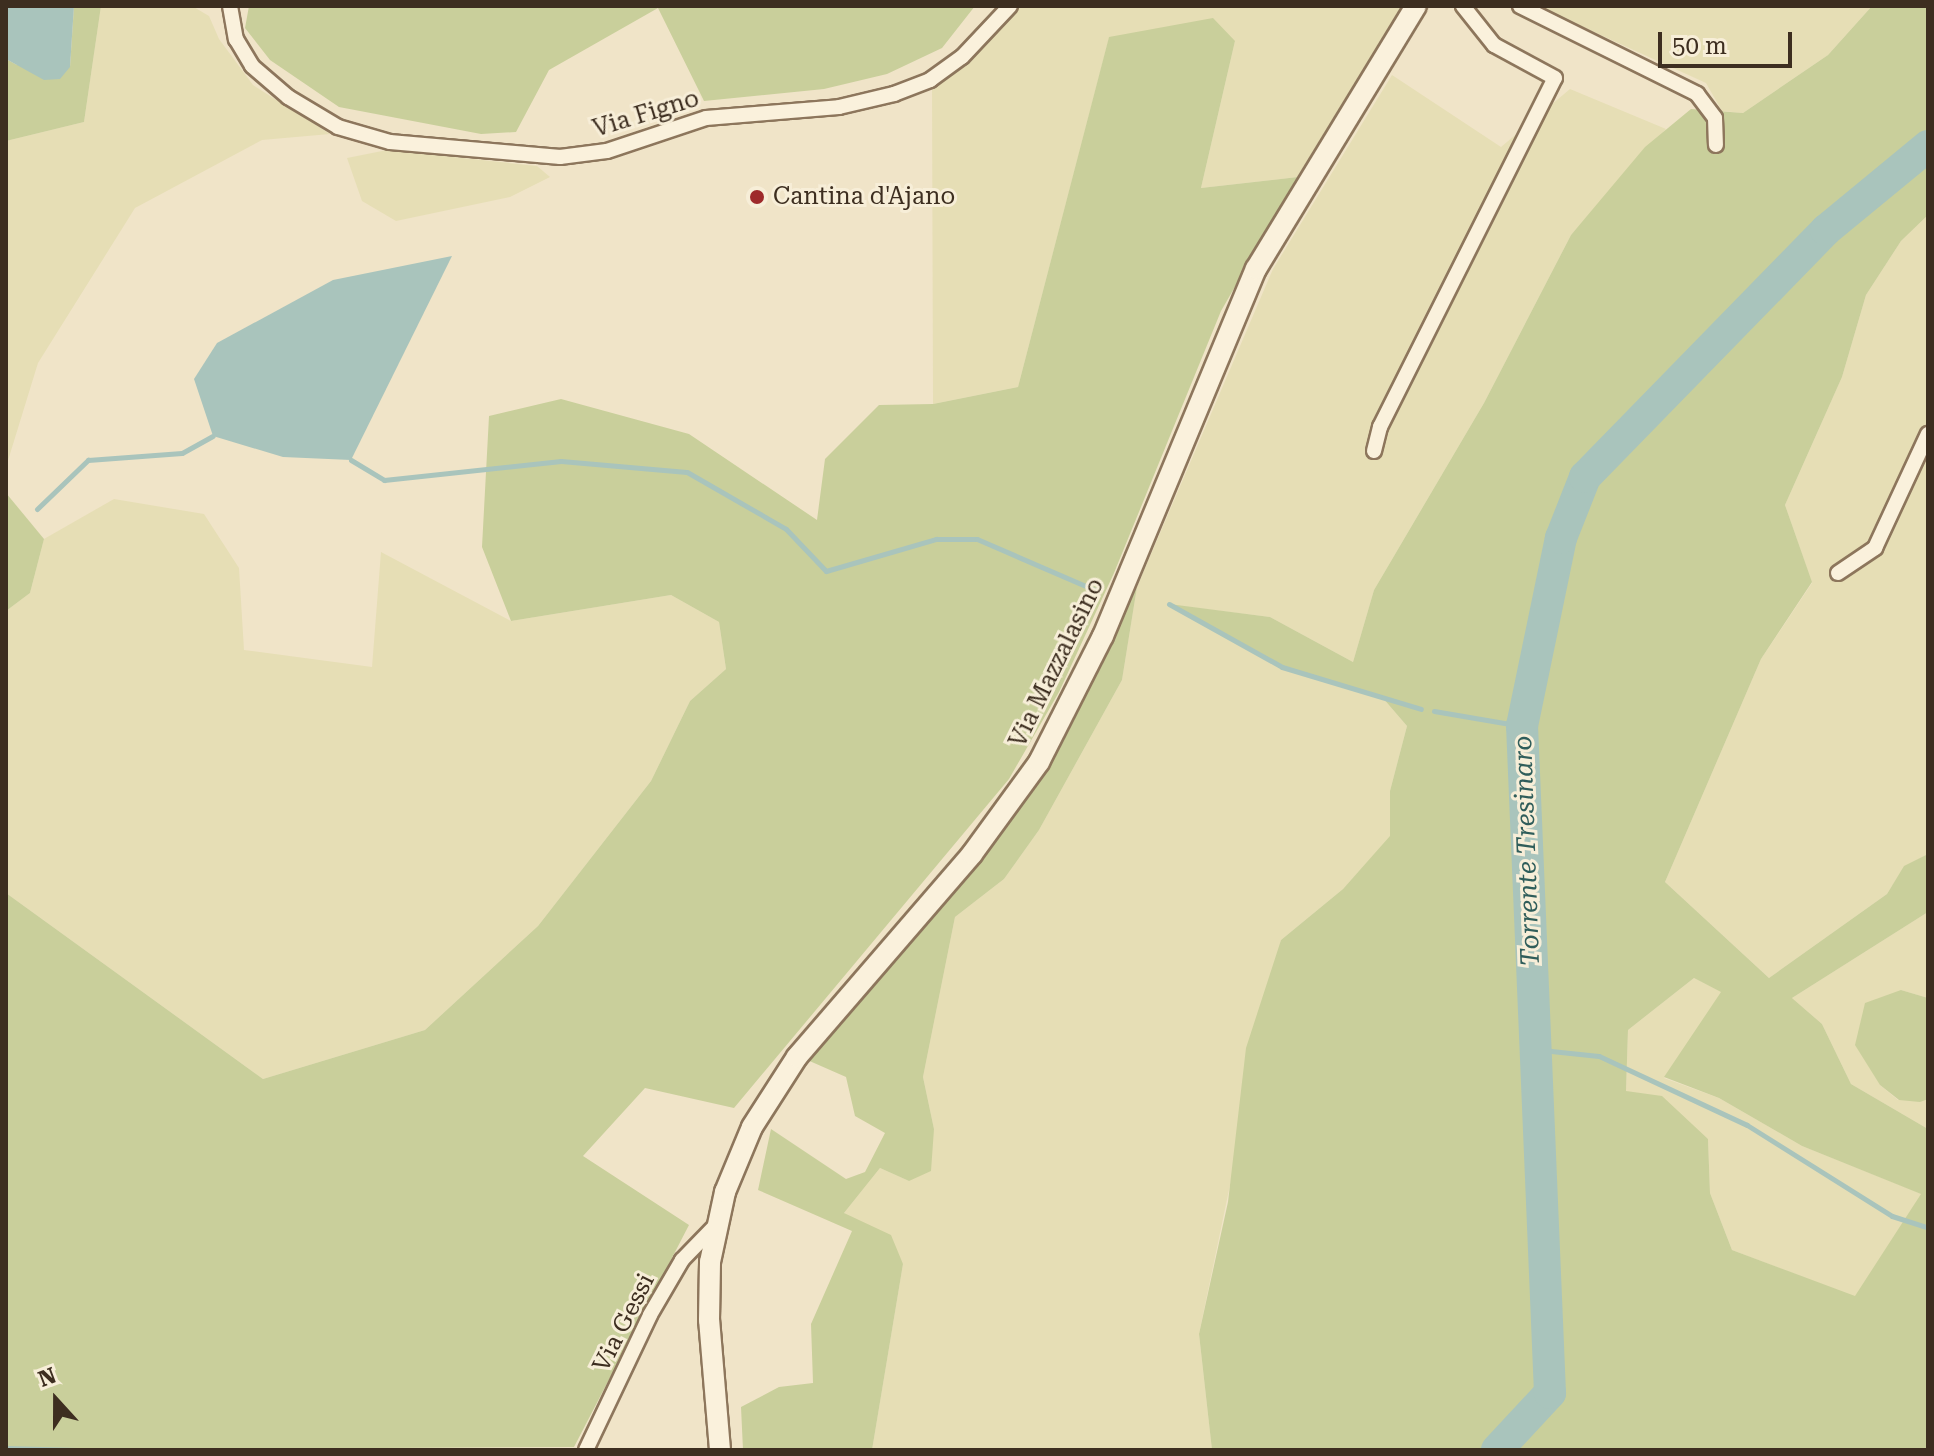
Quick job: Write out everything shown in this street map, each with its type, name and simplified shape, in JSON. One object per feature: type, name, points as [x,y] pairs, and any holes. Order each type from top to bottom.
[{"type":"main road","name":"Via Mazzalasino","points":[[720,1450],[709,1320],[715,1226],[752,1127],[797,1057],[1005,813],[1059,728],[1103,636],[1256,269],[1416,6]]},
{"type":"street","name":"Via Figno","points":[[230,6],[236,39],[252,66],[288,97],[338,127],[390,142],[560,157],[607,151],[706,118],[839,107],[894,94],[930,80],[962,57],[1010,6]]},
{"type":"street","points":[[1374,451],[1380,427],[1555,78],[1494,45],[1463,6]]},
{"type":"street","points":[[1520,6],[1697,94],[1715,118],[1716,145]]},
{"type":"street","points":[[1838,573],[1875,548],[1928,434]]},
{"type":"street","name":"Via Gessi","points":[[586,1450],[650,1315],[682,1260],[715,1226]]},
{"type":"shaded area","points":[[101,6],[192,6],[209,16],[219,39],[253,85],[330,134],[262,140],[135,208],[38,363],[6,467],[6,141],[84,122]]},
{"type":"shaded area","points":[[1019,6],[1404,6],[1298,177],[1201,188],[1235,41],[1109,38],[1018,387],[933,404],[932,84],[970,59]]},
{"type":"shaded area","points":[[1537,6],[1872,6],[1828,55],[1743,113],[1722,111],[1706,83]]},
{"type":"shaded area","points":[[1392,75],[1501,147],[1570,89],[1666,129],[1571,235],[1484,403],[1374,590],[1353,662],[1270,617],[1171,605],[1282,667],[1382,697],[1407,726],[1390,791],[1391,836],[1343,889],[1281,940],[1199,1334],[1212,1450],[872,1450],[903,1264],[844,1213],[880,1168],[909,1181],[934,1129],[923,1077],[955,917],[1004,879],[1039,830],[1122,680],[1137,587],[1273,269]]},
{"type":"shaded area","points":[[387,150],[537,166],[550,177],[510,197],[396,221],[362,201],[347,158]]},
{"type":"shaded area","points":[[1928,215],[1928,854],[1904,867],[1887,894],[1769,978],[1665,882],[1761,659],[1812,583],[1785,505],[1842,377],[1866,295],[1901,241]]},
{"type":"shaded area","points":[[114,499],[204,514],[239,568],[244,650],[372,667],[381,552],[511,621],[671,595],[719,622],[726,669],[690,701],[651,781],[538,926],[425,1030],[263,1079],[6,893],[6,611],[30,593],[44,539]]},
{"type":"shaded area","points":[[1928,912],[1928,998],[1901,990],[1880,1085],[1898,1100],[1928,1099],[1928,1129],[1851,1084],[1822,1024],[1792,998]]},
{"type":"shaded area","points":[[1694,978],[1722,992],[1664,1078],[1719,1098],[1802,1146],[1922,1194],[1855,1297],[1732,1250],[1710,1193],[1708,1139],[1626,1091],[1628,1030]]},
{"type":"green space","points":[[74,6],[101,6],[84,122],[6,141],[6,59],[17,65],[70,67]]},
{"type":"green space","points":[[249,6],[975,6],[942,48],[887,74],[824,89],[704,101],[658,8],[549,70],[516,132],[481,134],[339,107],[270,60],[245,28]]},
{"type":"green space","points":[[1872,6],[1928,6],[1928,215],[1901,241],[1866,295],[1842,377],[1785,505],[1812,582],[1761,659],[1665,882],[1769,978],[1887,894],[1904,866],[1928,854],[1928,912],[1792,998],[1822,1024],[1851,1084],[1928,1129],[1928,1450],[1212,1450],[1199,1334],[1228,1202],[1246,1048],[1281,940],[1343,889],[1390,836],[1390,791],[1407,726],[1382,697],[1282,667],[1169,604],[1270,617],[1353,662],[1374,590],[1484,403],[1571,235],[1645,147],[1691,109],[1743,113],[1828,55]],"holes":[[[1694,978],[1721,992],[1664,1077],[1719,1098],[1802,1146],[1921,1194],[1855,1296],[1732,1250],[1710,1193],[1708,1139],[1662,1096],[1626,1091],[1628,1030]]]},
{"type":"green space","points":[[1213,18],[1235,41],[1201,188],[1298,177],[1221,311],[1114,573],[1059,692],[1009,779],[734,1108],[645,1088],[583,1156],[689,1225],[574,1447],[6,1450],[6,893],[263,1079],[425,1030],[538,926],[651,781],[690,701],[726,669],[719,622],[671,595],[511,621],[482,547],[489,416],[561,399],[689,434],[817,520],[825,459],[879,405],[933,404],[1018,387],[1109,37]]},
{"type":"green space","points":[[6,493],[44,539],[30,593],[6,611]]},
{"type":"green space","points":[[1137,587],[1122,680],[1039,830],[1004,879],[955,917],[923,1077],[934,1129],[931,1171],[909,1181],[880,1168],[844,1213],[891,1235],[903,1264],[872,1450],[743,1450],[741,1407],[779,1387],[813,1383],[811,1324],[852,1231],[758,1190],[771,1129],[846,1179],[865,1172],[885,1133],[855,1116],[846,1077],[805,1059],[1044,769]]},
{"type":"green space","points":[[1901,990],[1928,998],[1928,1099],[1920,1102],[1899,1100],[1880,1085],[1855,1045],[1865,1003]]},
{"type":"water","points":[[6,6],[74,6],[70,67],[60,79],[44,80],[6,59]]},
{"type":"water","points":[[452,256],[351,460],[283,457],[213,436],[194,379],[217,343],[333,280]]},
{"type":"waterway","name":"Torrente Tresinaro","points":[[1497,1450],[1550,1393],[1522,726],[1561,538],[1585,477],[1826,230],[1928,146]]},
{"type":"waterway","points":[[37,509],[88,460],[182,453],[213,436]]},
{"type":"waterway","points":[[351,460],[384,480],[561,461],[687,472],[786,529],[826,571],[936,539],[977,539],[1097,591]]},
{"type":"waterway","points":[[1169,604],[1282,667],[1421,709]]},
{"type":"waterway","points":[[1434,711],[1522,726]]},
{"type":"waterway","points":[[1532,1049],[1599,1056],[1747,1125],[1892,1216],[1928,1228]]},
{"type":"waterway","points":[[6,1448],[77,1450]]},
{"type":"place","name":"Cantina d'Ajano","points":[[757,197]]}]
